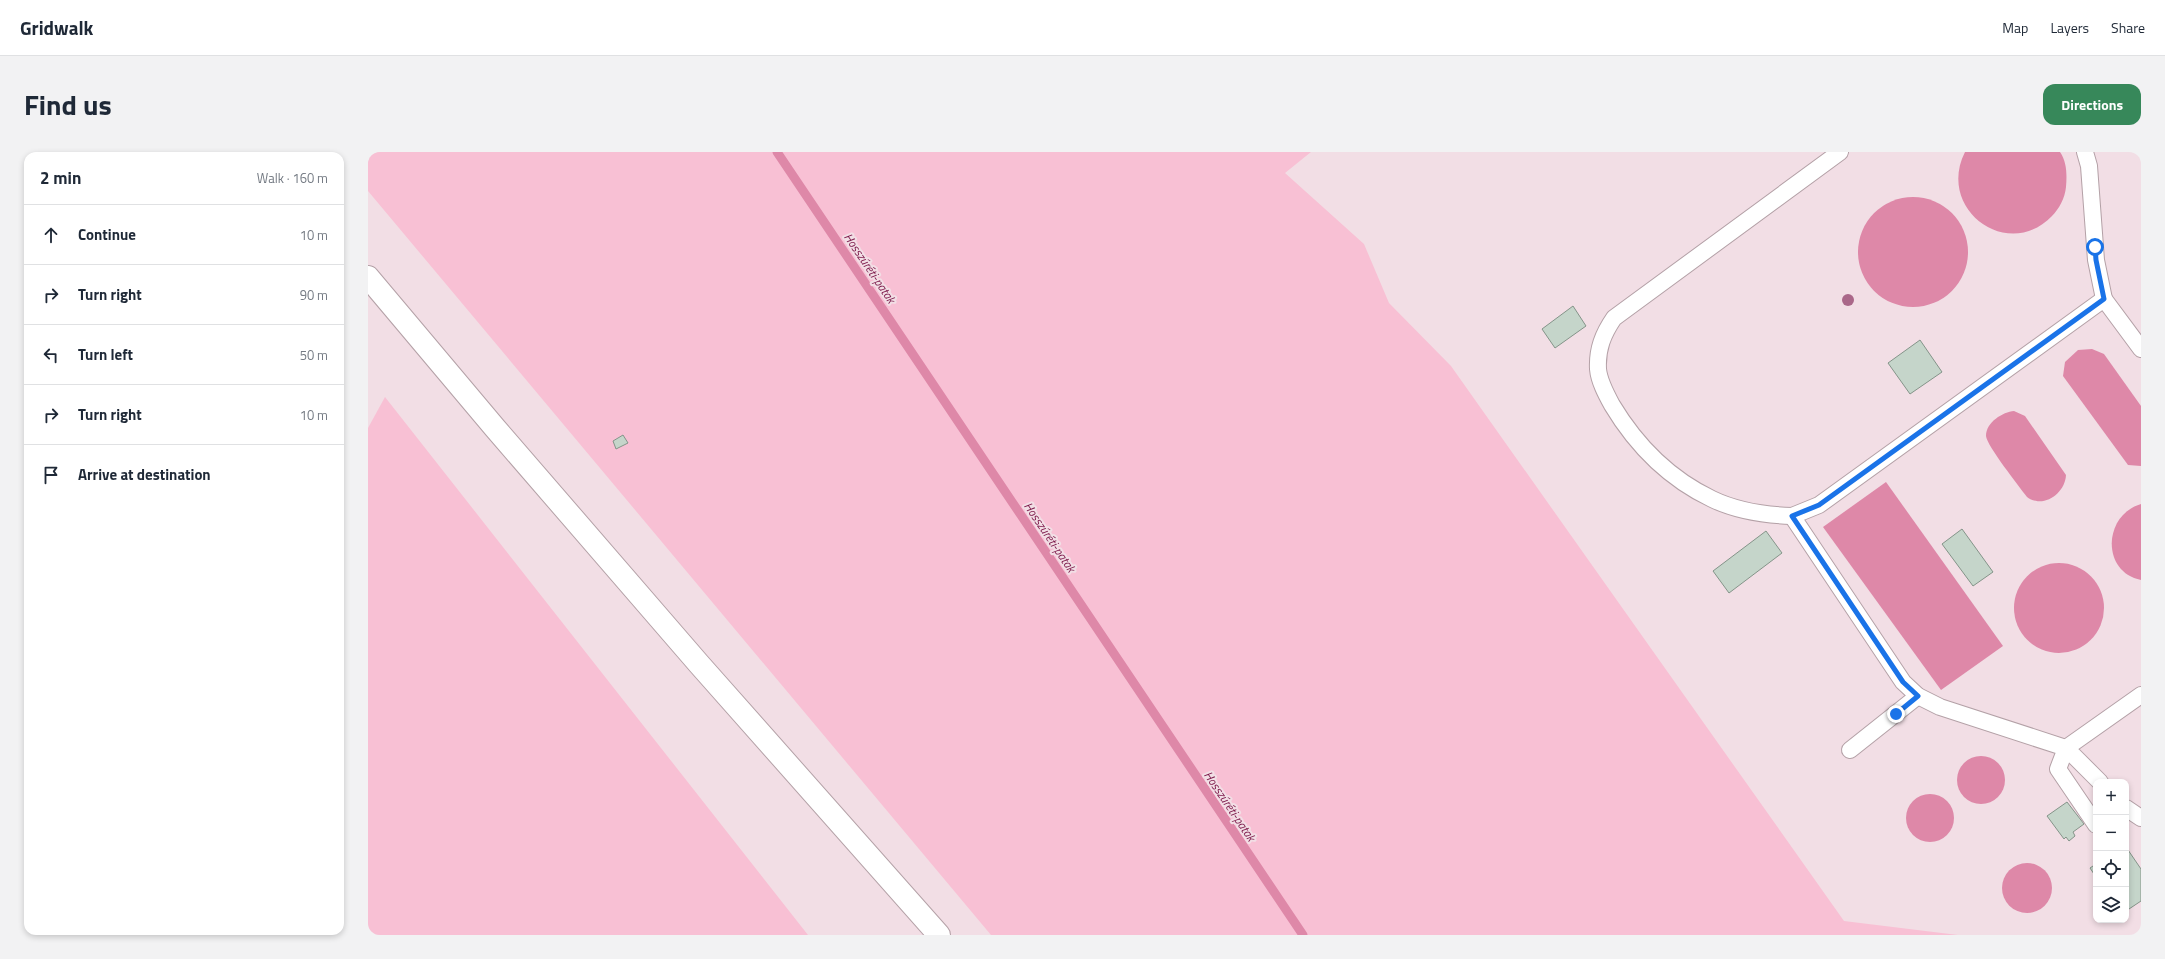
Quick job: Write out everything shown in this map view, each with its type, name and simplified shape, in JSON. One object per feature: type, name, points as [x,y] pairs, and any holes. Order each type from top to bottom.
[{"type":"street","points":[[368,277],[495,428],[699,664],[939,935]]},
{"type":"lane","points":[[1840,152],[1614,318],[1603,333],[1598,358],[1598,370],[1608,398],[1621,419],[1640,445],[1660,464],[1683,482],[1712,499],[1764,515],[1792,516],[1819,505],[2104,299]]},
{"type":"lane","points":[[2085,152],[2089,166],[2096,260],[2104,299],[2141,349]]},
{"type":"lane","points":[[1792,516],[1903,682],[1918,696],[1940,707],[2066,748],[2097,779]]},
{"type":"lane","points":[[2093,821],[2058,769],[2066,748],[2141,695]]},
{"type":"lane","points":[[1850,750],[1918,696]]},
{"type":"lane","points":[[2129,810],[2141,818]]},
{"type":"shaded area","points":[[368,152],[1311,152],[1285,173],[1364,244],[1389,303],[1451,366],[1844,921],[1958,935],[991,935],[368,191]]},
{"type":"shaded area","points":[[1965,152],[2060,152],[2065,164],[2066,178],[2065,191],[2059,207],[2052,216],[2034,229],[2016,233],[1997,231],[1981,223],[1968,209],[1960,193],[1959,173]]},
{"type":"shaded area","points":[[1913,197],[1924,198],[1934,202],[1952,213],[1963,231],[1967,241],[1967,263],[1963,273],[1952,291],[1934,302],[1924,306],[1913,307],[1902,306],[1892,302],[1874,291],[1863,273],[1859,263],[1858,252],[1859,241],[1863,231],[1874,213],[1892,202],[1902,198]]},
{"type":"shaded area","points":[[2092,349],[2104,354],[2141,406],[2141,466],[2128,465],[2063,376],[2065,362],[2078,350]]},
{"type":"shaded area","points":[[385,397],[808,935],[368,935],[368,428]]},
{"type":"shaded area","points":[[2014,411],[2025,416],[2066,475],[2062,488],[2052,498],[2040,501],[2027,497],[1997,457],[1988,441],[1986,436],[1987,431],[1992,422],[2005,413]]},
{"type":"shaded area","points":[[1886,482],[2003,646],[1941,690],[1823,527]]},
{"type":"shaded area","points":[[2141,504],[2141,580],[2128,575],[2119,566],[2113,555],[2112,543],[2114,531],[2119,519],[2128,510]]},
{"type":"shaded area","points":[[2059,563],[2076,566],[2091,576],[2101,591],[2104,608],[2101,625],[2091,640],[2076,650],[2059,653],[2042,650],[2027,640],[2017,625],[2014,608],[2017,591],[2027,576],[2042,566]]},
{"type":"shaded area","points":[[1976,756],[1986,756],[1995,760],[2001,766],[2004,771],[2004,789],[1995,800],[1986,804],[1976,804],[1967,800],[1961,794],[1957,785],[1957,775],[1961,766],[1967,760]]},
{"type":"shaded area","points":[[1925,794],[1935,794],[1944,798],[1950,804],[1953,809],[1953,827],[1944,838],[1935,842],[1925,842],[1916,838],[1910,832],[1906,823],[1906,813],[1910,804],[1916,798]]},
{"type":"shaded area","points":[[2027,863],[2036,865],[2047,874],[2052,888],[2050,897],[2041,908],[2027,913],[2018,911],[2007,902],[2002,888],[2004,879],[2013,868]]},
{"type":"building","points":[[1573,306],[1586,326],[1555,348],[1542,329]]},
{"type":"building","points":[[1920,340],[1942,372],[1910,394],[1888,363]]},
{"type":"building","points":[[623,435],[628,443],[616,449],[613,441]]},
{"type":"building","points":[[1962,529],[1993,572],[1973,586],[1942,544]]},
{"type":"building","points":[[1766,531],[1782,553],[1729,593],[1713,571]]},
{"type":"building","points":[[2067,802],[2084,824],[2073,832],[2075,836],[2069,841],[2066,837],[2064,839],[2047,816]]},
{"type":"building","points":[[2129,851],[2141,869],[2141,901],[2129,909]]},
{"type":"waterway","name":"Hosszúréti-patak","points":[[777,152],[1303,935]]},
{"type":"route","points":[[1896,714],[1918,696],[1903,682],[1792,516],[1806,512],[1819,505],[2104,299],[2096,260],[2095,247]]}]
